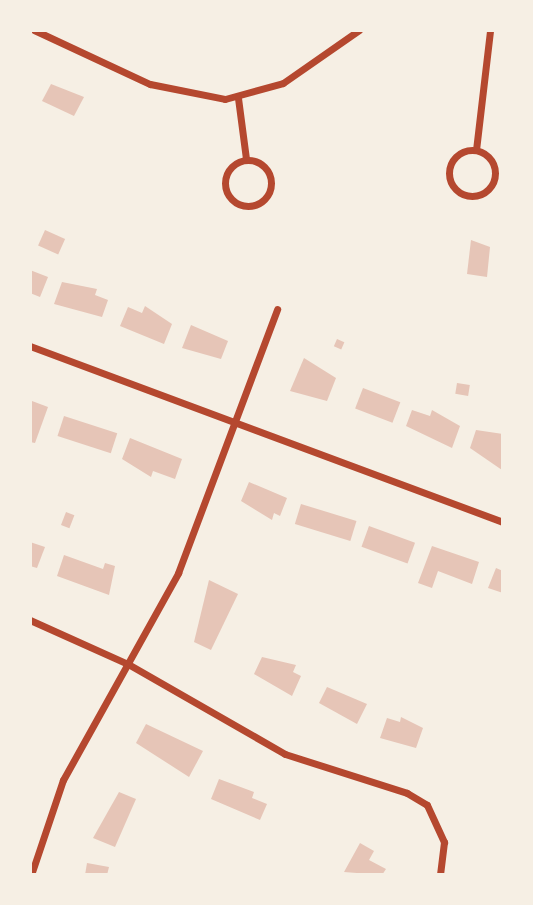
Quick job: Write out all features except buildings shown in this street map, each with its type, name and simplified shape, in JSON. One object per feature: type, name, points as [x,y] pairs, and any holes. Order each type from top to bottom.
[{"type":"street","points":[[34,30],[96,62],[192,97],[238,98],[283,83],[359,30]]},
{"type":"street","points":[[476,150],[490,30]]},
{"type":"street","points":[[238,98],[246,159]]},
{"type":"street","points":[[476,150],[491,160],[495,176],[484,193],[468,196],[456,190],[449,173],[458,154],[476,150]]},
{"type":"street","points":[[246,159],[259,162],[271,177],[269,192],[253,205],[238,204],[226,190],[229,170],[246,159]]},
{"type":"street","points":[[31,870],[63,780],[178,573],[277,309]]},
{"type":"street","points":[[30,346],[503,522]]},
{"type":"street","points":[[30,620],[128,664],[285,754],[427,805],[444,842],[440,875]]}]
